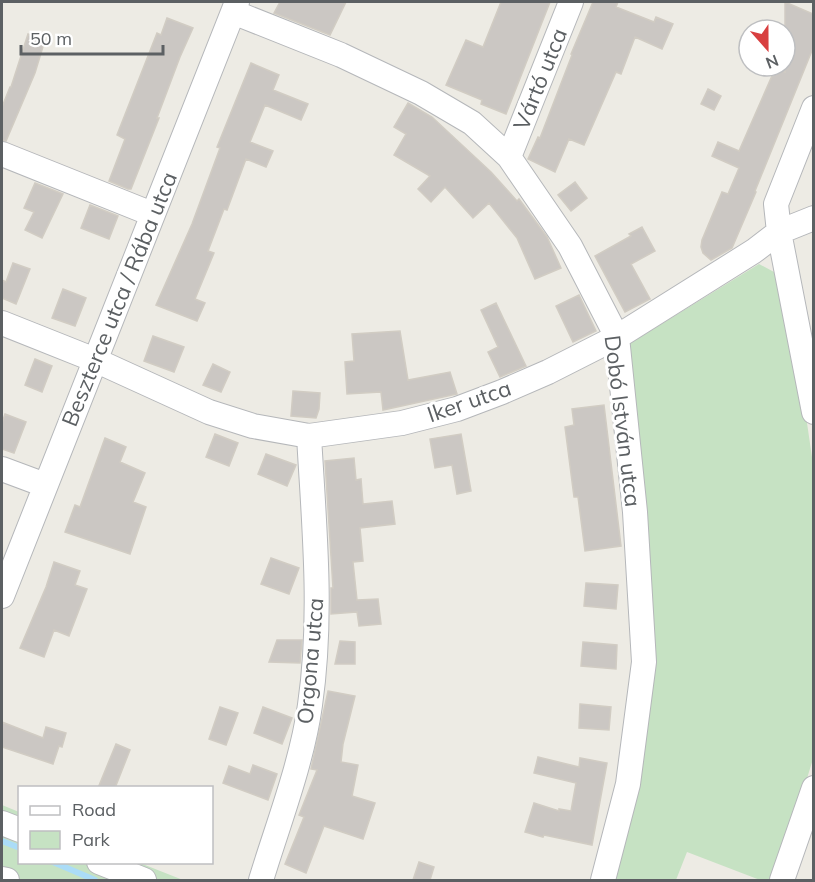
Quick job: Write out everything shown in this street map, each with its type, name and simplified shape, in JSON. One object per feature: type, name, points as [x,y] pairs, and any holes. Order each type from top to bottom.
[{"type":"street","name":"Vártó utca","points":[[509,157],[571,2]]},
{"type":"street","name":"Dobó István utca","points":[[235,7],[421,93],[472,123],[509,157],[570,246],[617,337],[635,512],[644,662],[628,784],[603,880]]},
{"type":"street","name":"Beszterce utca / Rába utca","points":[[2,596],[235,7]]},
{"type":"street","points":[[813,108],[776,204],[779,232],[813,412]]},
{"type":"street","points":[[2,154],[152,213]]},
{"type":"street","name":"Iker utca","points":[[2,323],[95,360],[209,412],[253,426],[309,436],[402,423],[457,409],[502,392],[548,372],[617,337],[754,251],[779,232],[813,218]]},
{"type":"street","name":"Orgona utca","points":[[261,880],[301,748],[310,705],[318,601],[309,436]]},
{"type":"street","points":[[2,469],[45,485]]},
{"type":"street","points":[[782,880],[813,788]]},
{"type":"street","points":[[2,823],[18,829]]},
{"type":"street","points":[[104,864],[144,880]]},
{"type":"street","points":[[2,879],[7,880]]},
{"type":"green space","points":[[759,264],[774,272],[785,296],[795,341],[813,464],[813,759],[795,817],[771,880],[760,880],[687,852],[676,880],[612,880],[635,784],[629,344]]},
{"type":"green space","points":[[2,805],[18,812],[18,864],[143,864],[183,880],[2,880]]},
{"type":"building","points":[[280,2],[346,2],[330,35],[274,13]]},
{"type":"building","points":[[501,2],[550,2],[506,114],[481,104],[482,100],[446,85],[466,40],[483,47]]},
{"type":"building","points":[[593,2],[618,2],[616,7],[654,22],[656,17],[673,24],[662,49],[635,37],[621,74],[616,72],[584,145],[569,139],[555,172],[528,159],[538,137],[540,138]]},
{"type":"building","points":[[785,2],[813,14],[813,48],[732,248],[711,260],[703,253],[702,240],[722,192],[728,194],[739,168],[712,156],[718,142],[739,151],[771,78],[797,78],[797,18],[785,18]]},
{"type":"building","points":[[167,18],[193,28],[131,189],[128,189],[109,181],[125,139],[117,135],[157,33],[161,35]]},
{"type":"building","points":[[28,34],[45,40],[35,73],[6,141],[2,140],[2,107]]},
{"type":"building","points":[[251,63],[279,75],[273,90],[308,104],[301,120],[265,105],[250,142],[273,151],[266,167],[246,159],[227,210],[224,209],[208,251],[214,253],[195,299],[205,303],[197,321],[156,305],[192,224],[220,148],[217,147]]},
{"type":"building","points":[[708,89],[721,96],[714,110],[701,104]]},
{"type":"building","points":[[408,103],[432,117],[491,172],[517,201],[519,199],[547,237],[561,268],[535,279],[517,238],[489,203],[473,218],[445,187],[431,202],[418,189],[430,176],[394,155],[406,134],[394,127]]},
{"type":"building","points":[[575,182],[587,198],[571,211],[558,195]]},
{"type":"building","points":[[35,183],[63,194],[42,238],[25,230],[34,212],[24,208]]},
{"type":"building","points":[[90,205],[118,216],[109,239],[81,228]]},
{"type":"building","points":[[642,227],[655,251],[631,264],[650,299],[625,312],[595,256],[631,236],[629,234]]},
{"type":"building","points":[[13,263],[30,269],[16,304],[2,298],[2,280],[6,282]]},
{"type":"building","points":[[63,289],[86,298],[75,326],[52,318]]},
{"type":"building","points":[[579,295],[596,331],[573,342],[556,306]]},
{"type":"building","points":[[496,303],[526,366],[500,377],[488,352],[498,347],[481,310]]},
{"type":"building","points":[[400,331],[408,380],[450,372],[457,394],[383,410],[381,392],[347,394],[345,362],[354,361],[352,334]]},
{"type":"building","points":[[153,336],[184,347],[174,372],[144,361]]},
{"type":"building","points":[[35,359],[52,366],[42,392],[25,385]]},
{"type":"building","points":[[213,364],[230,372],[221,392],[203,385]]},
{"type":"building","points":[[293,391],[320,393],[316,418],[291,416]]},
{"type":"building","points":[[604,405],[621,546],[585,551],[578,497],[574,497],[565,427],[574,425],[572,409]]},
{"type":"building","points":[[5,414],[26,422],[14,453],[2,449],[2,423]]},
{"type":"building","points":[[215,434],[238,443],[229,466],[206,457]]},
{"type":"building","points":[[461,434],[471,491],[457,494],[452,465],[435,468],[430,439]]},
{"type":"building","points":[[105,438],[126,447],[120,462],[145,473],[133,502],[146,507],[130,554],[65,532],[75,505],[80,507]]},
{"type":"building","points":[[266,454],[296,465],[287,486],[258,474]]},
{"type":"building","points":[[354,458],[356,480],[361,479],[363,504],[392,501],[395,524],[360,528],[363,561],[353,562],[357,600],[378,599],[381,624],[359,626],[357,612],[331,614],[331,588],[333,588],[325,461]]},
{"type":"building","points":[[271,558],[299,568],[289,594],[261,584]]},
{"type":"building","points":[[54,562],[80,571],[75,585],[87,589],[69,636],[54,630],[44,657],[20,648]]},
{"type":"building","points":[[586,583],[618,585],[616,609],[584,606]]},
{"type":"building","points":[[277,640],[302,640],[300,663],[269,662]]},
{"type":"building","points":[[340,641],[355,642],[355,664],[335,664]]},
{"type":"building","points":[[583,642],[617,645],[616,669],[581,666]]},
{"type":"building","points":[[328,691],[355,696],[341,762],[358,765],[352,796],[375,803],[363,839],[324,826],[306,873],[285,864],[304,817],[299,815],[317,770],[311,769]]},
{"type":"building","points":[[580,704],[611,707],[609,730],[579,728]]},
{"type":"building","points":[[220,707],[238,713],[226,745],[209,739]]},
{"type":"building","points":[[263,707],[292,718],[282,744],[254,733]]},
{"type":"building","points":[[2,722],[43,738],[46,727],[66,733],[53,764],[2,747]]},
{"type":"building","points":[[116,744],[130,750],[116,786],[99,786]]},
{"type":"building","points":[[538,757],[579,767],[580,758],[607,763],[592,845],[525,832],[534,803],[559,811],[559,809],[571,811],[576,783],[534,773]]},
{"type":"building","points":[[253,765],[277,774],[268,800],[223,783],[229,766],[250,774]]},
{"type":"building","points":[[419,862],[434,867],[430,880],[413,880]]},
{"type":"waterway","points":[[2,841],[18,847]]},
{"type":"waterway","points":[[58,864],[95,880]]}]
